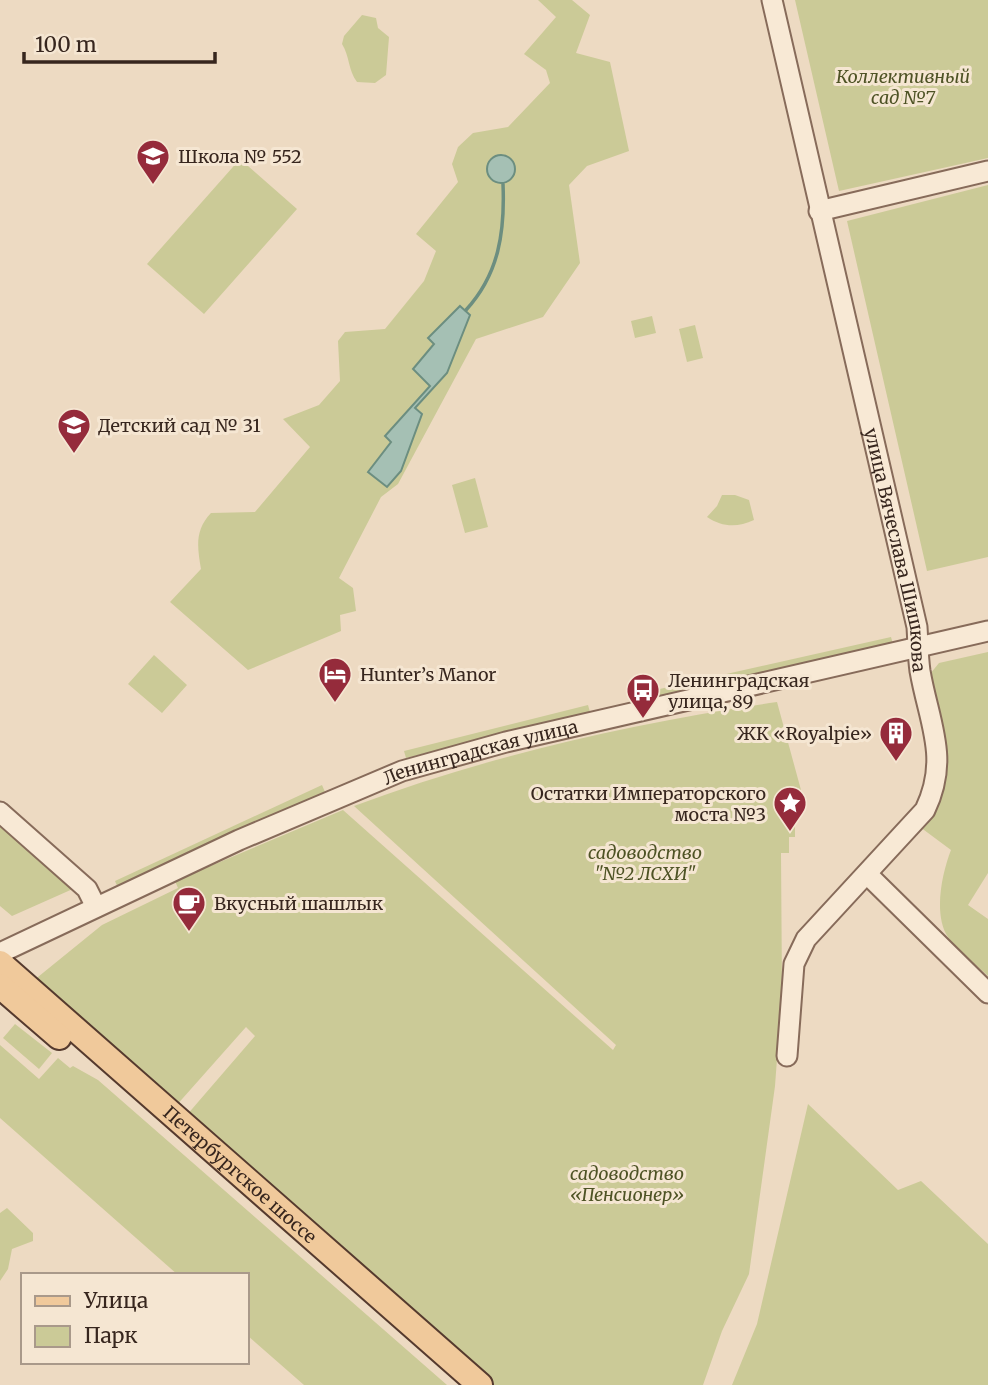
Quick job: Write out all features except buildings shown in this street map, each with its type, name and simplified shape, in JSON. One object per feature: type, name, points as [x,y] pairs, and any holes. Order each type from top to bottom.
[{"type":"main road","name":"Петербургское шоссе","points":[[0,963],[480,1385]]},
{"type":"main road","name":"Петербургское шоссе","points":[[0,986],[457,1385]]},
{"type":"street","name":"улица Вячеслава Шишкова","points":[[772,0],[917,627],[918,647],[937,742],[939,766],[936,789],[925,810],[868,875],[817,927],[798,952],[794,964],[787,1056]]},
{"type":"street","points":[[819,211],[988,171]]},
{"type":"street","name":"Ленинградская улица","points":[[0,953],[346,793],[454,754],[988,631]]},
{"type":"street","points":[[0,812],[87,889],[96,907]]},
{"type":"street","points":[[868,875],[988,993]]},
{"type":"green space","points":[[538,0],[572,0],[590,15],[576,53],[610,62],[629,151],[587,166],[569,185],[580,263],[543,317],[476,339],[398,484],[381,497],[339,578],[353,588],[356,611],[340,615],[341,631],[248,670],[170,602],[201,569],[198,546],[202,526],[211,513],[255,512],[310,447],[283,419],[319,405],[340,381],[338,341],[345,332],[385,329],[424,281],[436,251],[416,234],[458,182],[452,164],[458,147],[473,133],[508,127],[550,83],[546,70],[524,54],[556,17]]},
{"type":"green space","name":"Коллективный сад №7","points":[[795,0],[988,0],[988,158],[839,191]]},
{"type":"green space","points":[[362,15],[376,18],[378,28],[389,37],[386,75],[375,83],[357,82],[342,44],[344,36]]},
{"type":"green space","points":[[240,159],[297,209],[204,314],[147,264]]},
{"type":"green space","points":[[988,185],[988,557],[927,571],[847,221]]},
{"type":"green space","points":[[652,316],[656,333],[635,338],[631,321]]},
{"type":"green space","points":[[695,325],[703,358],[687,362],[679,329]]},
{"type":"green space","points":[[475,478],[488,527],[465,533],[452,485]]},
{"type":"green space","points":[[722,495],[735,495],[749,500],[754,520],[730,525],[707,517]]},
{"type":"green space","points":[[891,637],[893,644],[635,702],[633,695]]},
{"type":"green space","points":[[988,652],[988,873],[968,905],[988,919],[988,976],[956,948],[943,928],[940,894],[951,850],[920,827],[942,790],[945,772],[944,735],[930,674],[939,663]]},
{"type":"green space","points":[[154,655],[187,685],[162,713],[128,684]]},
{"type":"green space","points":[[777,702],[801,790],[800,810],[790,811],[790,825],[795,826],[795,837],[789,837],[789,853],[781,853],[782,992],[775,1086],[749,1274],[722,1331],[703,1385],[494,1385],[186,1116],[255,1036],[246,1027],[175,1107],[33,981],[102,925],[178,888],[175,881],[343,810],[613,1050],[616,1045],[354,806],[457,771],[562,743],[669,720]]},
{"type":"green space","points":[[588,705],[590,712],[406,758],[404,751]]},
{"type":"green space","points":[[322,785],[325,792],[118,888],[115,881]]},
{"type":"green space","points":[[0,822],[75,888],[12,916],[0,906]]},
{"type":"green space","points":[[15,1024],[52,1053],[39,1069],[3,1038]]},
{"type":"green space","points":[[0,1045],[39,1079],[58,1058],[70,1068],[73,1066],[98,1080],[447,1385],[304,1385],[248,1336],[248,1273],[176,1273],[0,1118]]},
{"type":"green space","points":[[808,1104],[898,1190],[921,1181],[988,1244],[988,1385],[732,1385],[757,1324]]},
{"type":"green space","points":[[7,1208],[33,1233],[33,1241],[12,1249],[8,1269],[0,1281],[0,1213]]},
{"type":"shaded area","points":[[501,155],[511,159],[515,169],[511,179],[501,183],[491,179],[487,169],[491,159]]},
{"type":"shaded area","points":[[460,306],[470,315],[447,373],[415,408],[422,414],[401,471],[387,487],[368,472],[391,442],[385,436],[430,386],[413,369],[434,344],[428,338]]},
{"type":"waterway","points":[[466,310],[486,282],[498,252],[503,219],[503,184]]},
{"type":"place","name":"Школа № 552","points":[[153,186]]},
{"type":"place","name":"Детский сад № 31","points":[[74,455]]},
{"type":"place","name":"Hunter’s Manor","points":[[335,704]]},
{"type":"place","name":"Ленинградская улица, 89","points":[[643,720]]},
{"type":"place","name":"ЖК «Royalpie»","points":[[896,763]]},
{"type":"place","name":"Остатки Императорского моста №3","points":[[790,833]]},
{"type":"place","name":"Вкусный шашлык","points":[[189,933]]},
{"type":"park label","name":"садоводство \"№2 ЛСХИ\"","points":[[645,862]]},
{"type":"park label","name":"садоводство «Пенсионер»","points":[[627,1183]]}]
